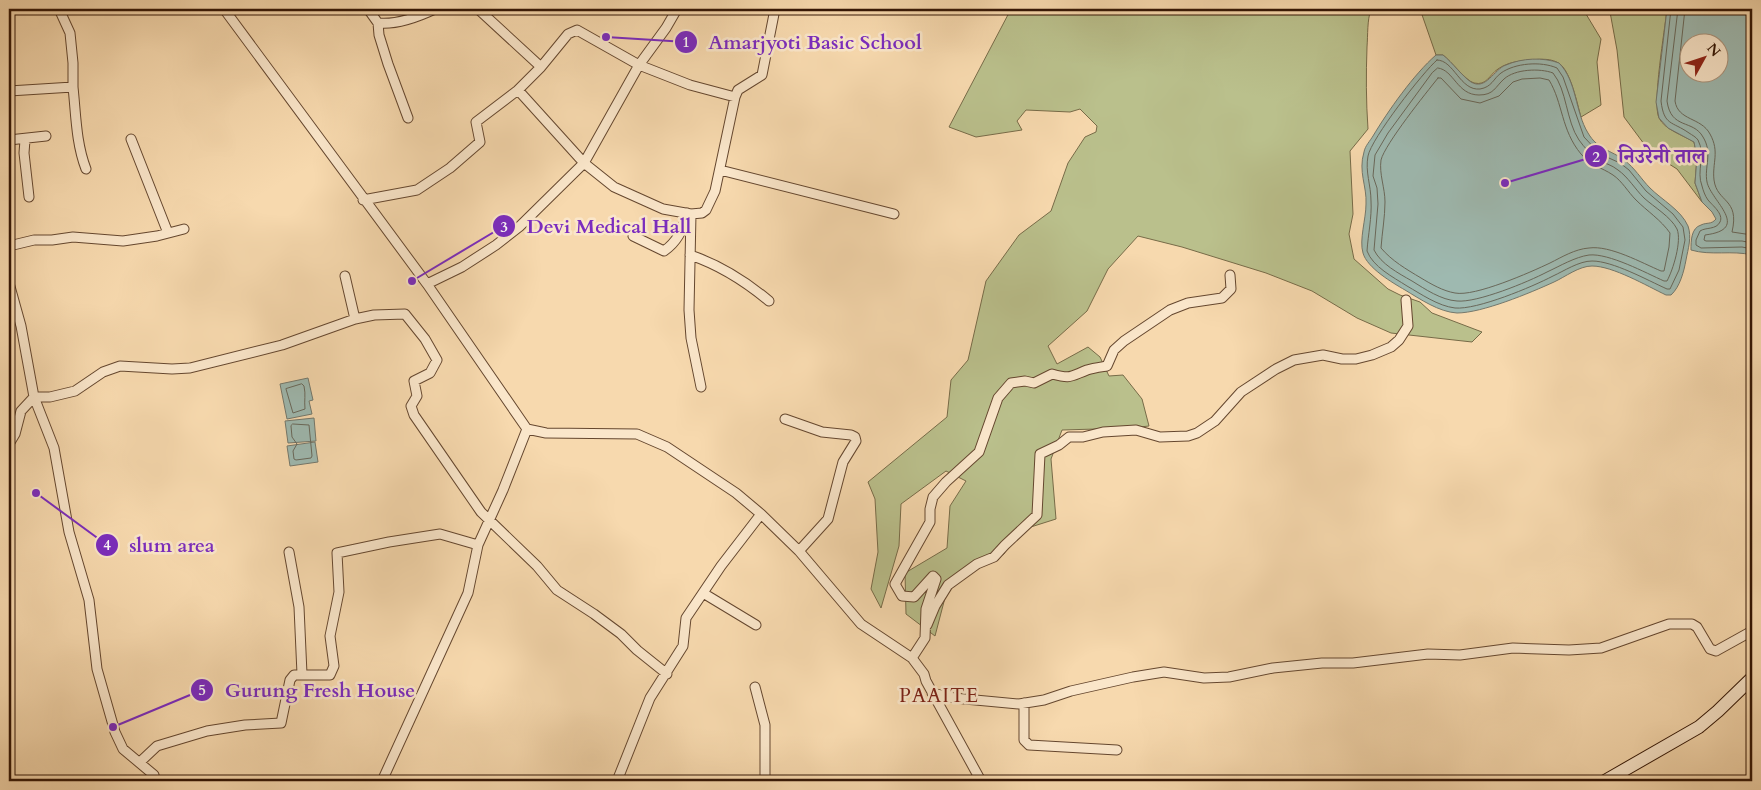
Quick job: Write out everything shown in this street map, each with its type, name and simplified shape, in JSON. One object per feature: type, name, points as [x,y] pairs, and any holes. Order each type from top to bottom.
[{"type":"street","points":[[59,9],[70,33],[78,140],[80,154],[86,169]]},
{"type":"street","points":[[224,9],[363,200],[427,284],[527,430],[546,433],[637,434],[667,448],[736,493],[799,551],[861,624],[912,658],[924,674],[932,693],[981,781]]},
{"type":"street","points":[[368,9],[378,22],[386,56],[408,118]]},
{"type":"street","points":[[378,22],[390,24],[406,18],[420,16],[435,9]]},
{"type":"street","points":[[478,9],[541,67]]},
{"type":"street","points":[[427,284],[462,267],[496,245],[519,227],[584,163],[639,65],[666,28],[677,9]]},
{"type":"street","points":[[518,90],[584,163],[614,187],[664,209],[689,214],[702,213],[706,210],[715,191],[738,90],[762,75],[775,9]]},
{"type":"street","points":[[363,200],[417,190],[450,168],[480,142],[476,122],[518,90],[541,67],[568,34],[577,30],[639,65],[690,85],[735,97]]},
{"type":"street","points":[[9,91],[73,87]]},
{"type":"street","points":[[9,140],[24,140],[46,136]]},
{"type":"street","points":[[131,139],[168,233]]},
{"type":"street","points":[[24,140],[29,197]]},
{"type":"street","points":[[720,170],[894,214]]},
{"type":"street","points":[[633,236],[664,251],[670,247],[678,236],[689,214]]},
{"type":"street","points":[[689,214],[689,310],[691,338],[701,387]]},
{"type":"street","points":[[9,246],[34,240],[73,237],[122,241],[184,229]]},
{"type":"street","points":[[690,255],[728,271],[745,281],[769,301]]},
{"type":"street","points":[[912,658],[925,638],[927,625],[926,609],[936,579],[933,576],[914,597],[902,596],[895,584],[930,522],[930,509],[933,497],[946,482],[979,452],[998,398],[1011,383],[1025,381],[1034,383],[1052,374],[1066,378],[1076,376],[1087,370],[1107,366],[1114,350],[1124,341],[1170,310],[1188,303],[1222,298],[1231,289],[1230,274]]},
{"type":"street","points":[[345,276],[355,319]]},
{"type":"street","points":[[9,282],[22,326],[34,397],[54,448],[70,532],[89,600],[97,669],[115,732],[123,749],[154,775],[155,781]]},
{"type":"street","points":[[927,625],[935,606],[948,586],[977,564],[994,557],[1005,544],[1038,515],[1040,454],[1059,445],[1069,437],[1083,437],[1103,432],[1136,430],[1160,437],[1188,436],[1197,433],[1215,421],[1241,392],[1276,369],[1294,360],[1322,354],[1342,359],[1356,359],[1391,347],[1399,340],[1408,326],[1406,300]]},
{"type":"street","points":[[9,444],[15,434],[21,411],[34,397],[50,397],[75,392],[104,372],[120,366],[172,369],[190,368],[282,345],[355,319],[405,314],[437,360],[430,373],[414,381],[417,396],[411,406],[414,415],[477,506],[537,566],[557,590],[621,634],[637,650],[667,674]]},
{"type":"street","points":[[785,419],[822,432],[851,435],[855,437],[856,441],[843,462],[828,519],[799,551]]},
{"type":"street","points":[[382,781],[465,601],[478,545],[527,430]]},
{"type":"street","points":[[617,781],[650,698],[667,674],[682,646],[686,618],[721,566],[761,514]]},
{"type":"street","points":[[140,762],[157,746],[207,731],[245,725],[281,723],[290,680],[294,676],[302,674],[330,675],[334,666],[330,636],[339,592],[337,554],[389,542],[440,534],[478,545]]},
{"type":"street","points":[[289,552],[299,607],[302,674]]},
{"type":"street","points":[[703,593],[756,625]]},
{"type":"street","points":[[932,693],[988,702],[1024,703],[1044,700],[1133,677],[1164,672],[1204,678],[1229,677],[1280,668],[1353,663],[1428,654],[1460,655],[1513,648],[1569,650],[1601,648],[1669,624],[1692,624],[1697,626],[1710,649],[1716,651],[1752,631]]},
{"type":"street","points":[[1605,781],[1699,727],[1718,712],[1752,678]]},
{"type":"street","points":[[755,687],[765,725],[763,771],[765,781]]},
{"type":"street","points":[[1024,703],[1024,740],[1029,746],[1117,750]]},
{"type":"green space","points":[[1011,9],[1371,9],[1368,23],[1367,57],[1368,129],[1350,151],[1353,214],[1349,234],[1354,259],[1388,289],[1420,302],[1432,313],[1482,332],[1472,342],[1391,333],[1357,318],[1312,291],[1266,273],[1182,247],[1138,236],[1108,269],[1087,311],[1048,346],[1057,364],[1088,347],[1100,357],[1109,376],[1123,375],[1142,399],[1149,426],[1062,430],[1051,459],[1056,519],[1015,532],[1004,554],[967,571],[946,594],[935,636],[906,614],[905,573],[947,548],[950,506],[966,481],[946,471],[901,504],[899,546],[881,608],[871,589],[878,552],[875,499],[868,482],[947,417],[951,380],[968,360],[986,281],[1019,235],[1051,211],[1068,163],[1085,137],[1096,132],[1097,126],[1080,109],[1070,112],[1026,110],[1017,121],[1022,130],[976,137],[949,127]]},
{"type":"green space","points":[[1420,9],[1595,9],[1586,14],[1601,39],[1597,62],[1601,105],[1581,117],[1573,89],[1564,68],[1557,62],[1550,60],[1542,59],[1510,63],[1495,71],[1482,83],[1474,83],[1443,55],[1436,55]]},
{"type":"green space","points":[[1608,9],[1667,9],[1658,83],[1657,110],[1659,118],[1665,126],[1694,142],[1697,157],[1695,183],[1702,202],[1677,169],[1650,152],[1624,117],[1617,50]]},
{"type":"water","points":[[1667,9],[1752,9],[1752,255],[1706,253],[1691,250],[1692,235],[1695,229],[1716,219],[1702,202],[1695,183],[1697,157],[1694,142],[1668,128],[1659,118],[1656,102]]},
{"type":"water","points":[[1436,55],[1443,55],[1468,80],[1476,84],[1486,82],[1502,67],[1519,61],[1539,59],[1559,63],[1565,70],[1573,88],[1584,125],[1592,139],[1628,163],[1650,188],[1681,215],[1688,226],[1690,239],[1684,269],[1679,283],[1671,295],[1666,295],[1610,269],[1587,266],[1506,302],[1479,310],[1457,313],[1437,308],[1423,301],[1387,279],[1365,259],[1362,248],[1362,236],[1366,197],[1362,159],[1366,146],[1402,93]]},
{"type":"water","points":[[308,378],[313,400],[309,401],[312,414],[287,419],[280,384]]},
{"type":"water","points":[[314,418],[316,441],[288,443],[285,421]]},
{"type":"water","points":[[315,442],[318,462],[290,466],[287,446]]},
{"type":"place","name":"Amarjyoti Basic School","points":[[606,37]]},
{"type":"place","name":"निउरेनी ताल","points":[[1505,183]]},
{"type":"place","name":"Devi Medical Hall","points":[[412,281]]},
{"type":"place","name":"slum area","points":[[36,493]]},
{"type":"place","name":"Gurung Fresh House","points":[[113,727]]},
{"type":"district","name":"PAAITE","points":[[939,695]]}]
